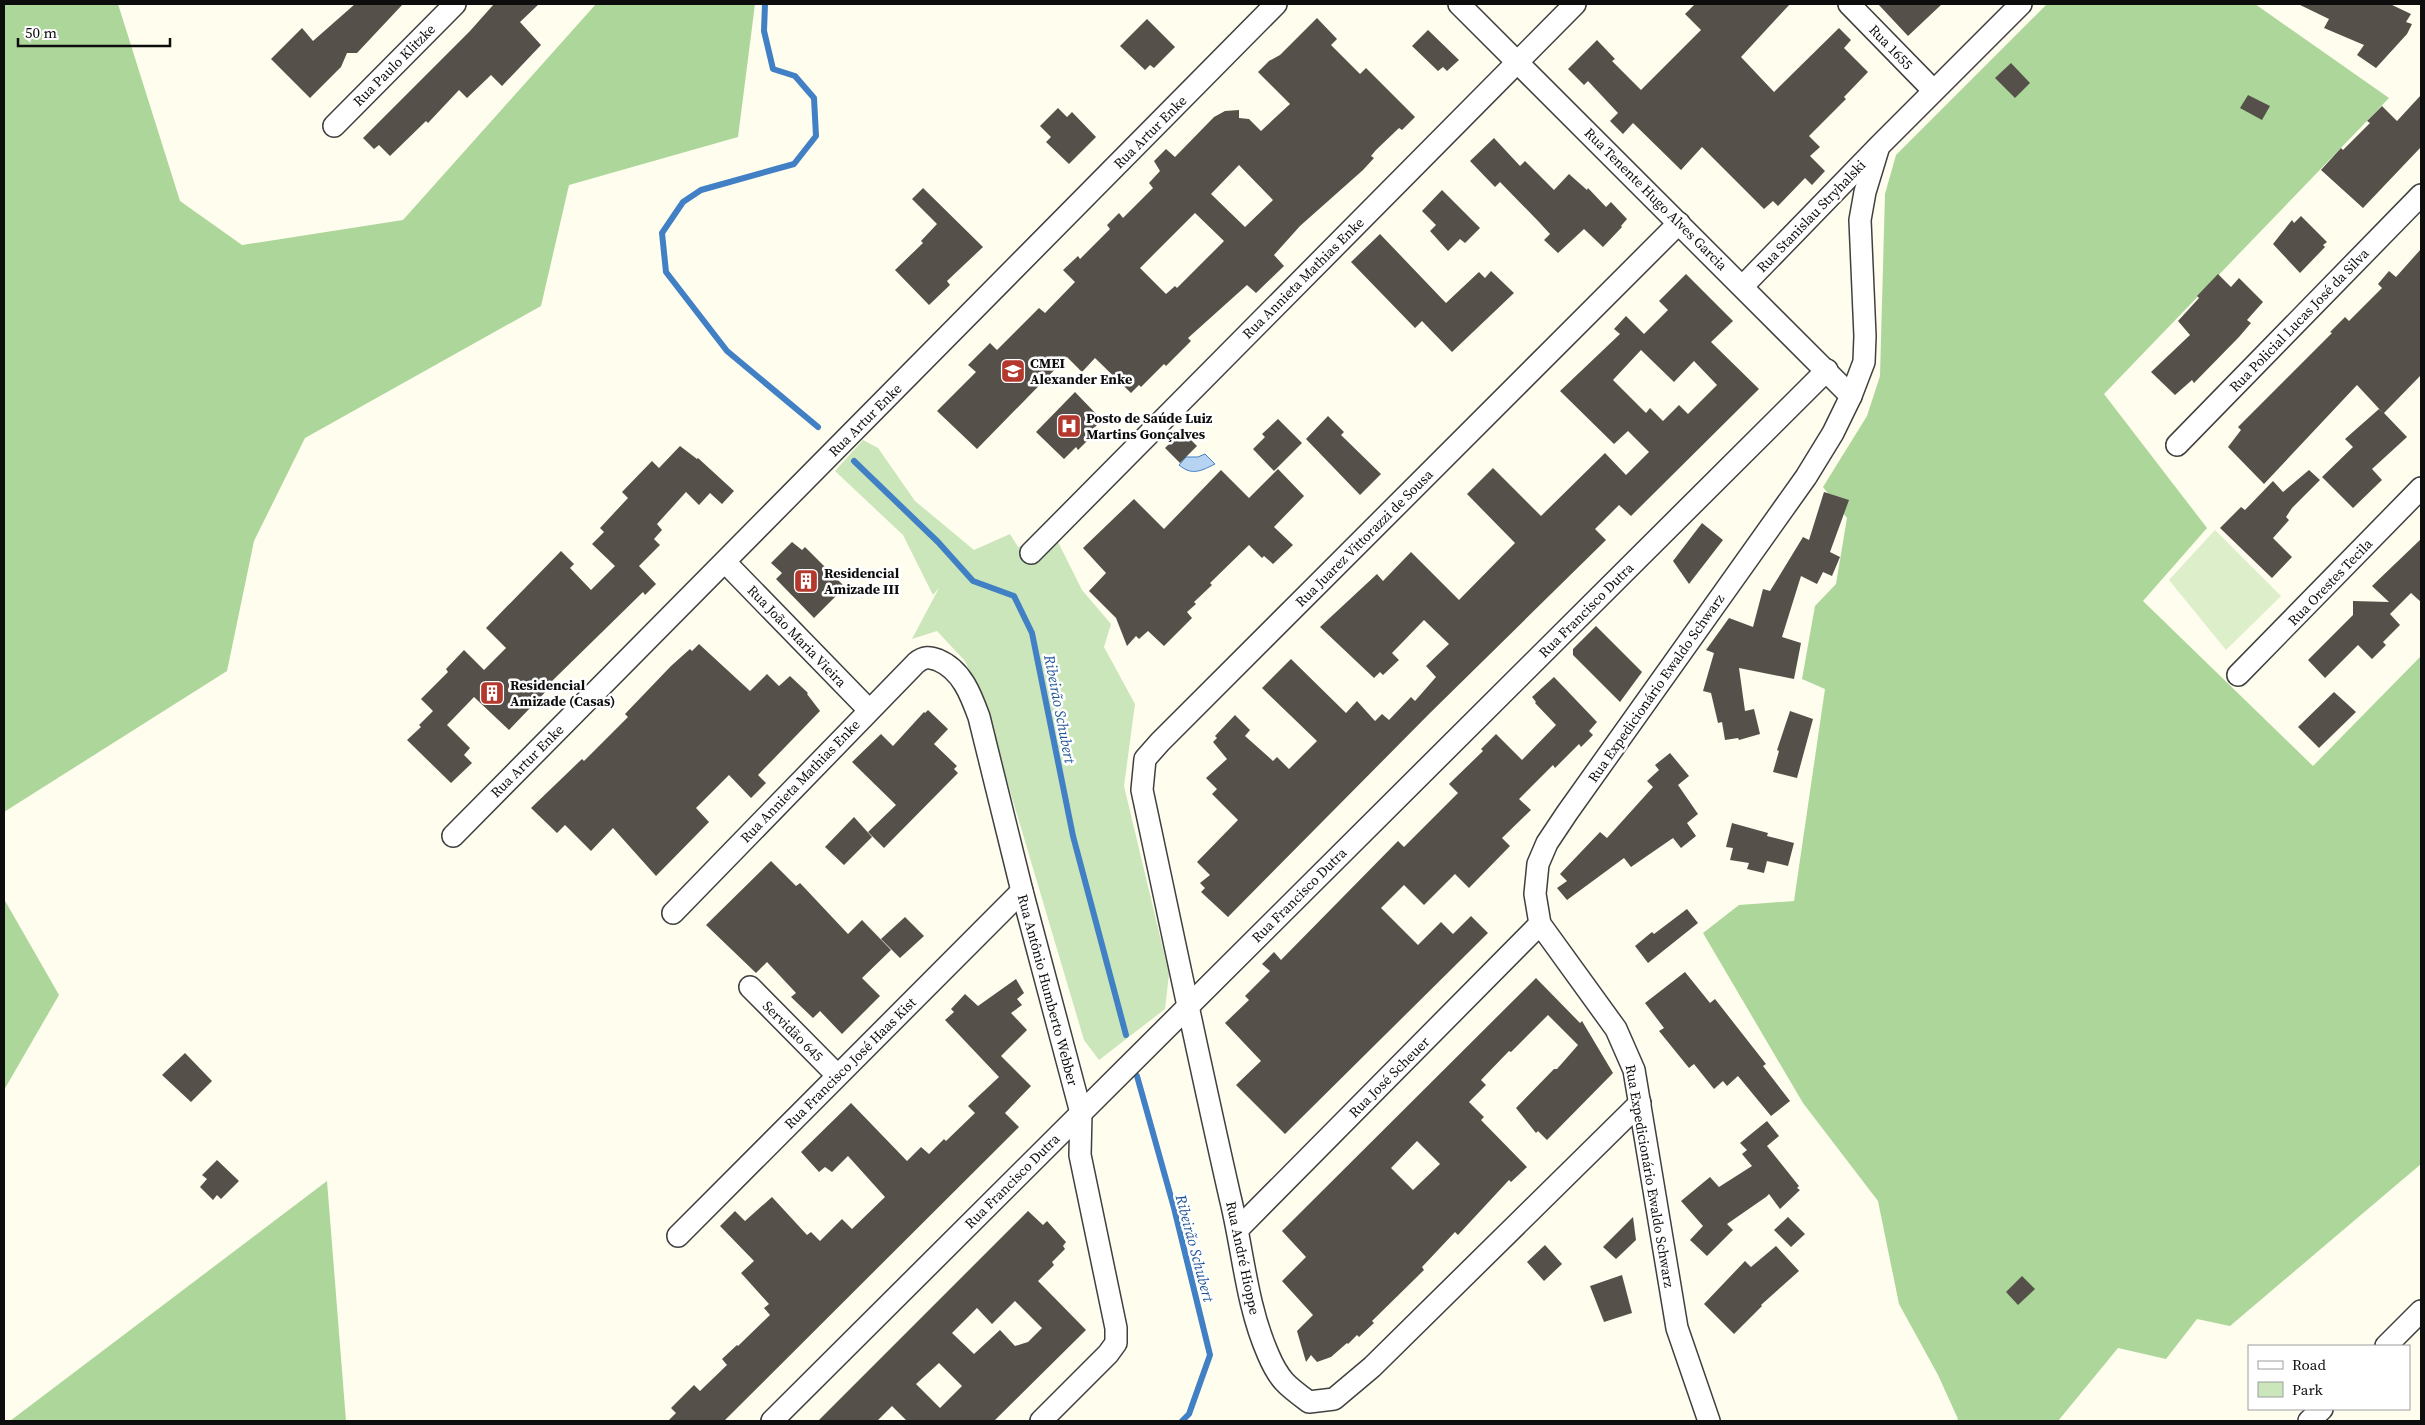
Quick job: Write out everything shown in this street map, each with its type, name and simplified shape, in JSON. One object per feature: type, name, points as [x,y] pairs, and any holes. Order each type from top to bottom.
[{"type":"street","name":"Rua Paulo Klitzke","points":[[334,126],[455,4]]},
{"type":"street","name":"Rua Artur Enke","points":[[453,836],[1276,4]]},
{"type":"street","name":"Rua Tenente Hugo Alves Garcia","points":[[1459,4],[1852,396]]},
{"type":"street","name":"Rua Annieta Mathias Enke","points":[[1031,553],[1575,4]]},
{"type":"street","name":"Rua 1655","points":[[1849,4],[1933,90]]},
{"type":"street","name":"Rua Expedicionário Ewaldo Schwarz","points":[[1709,1421],[1677,1328],[1634,1070],[1616,1029],[1540,924],[1534,894],[1538,864],[1547,843],[1806,477],[1833,433],[1852,396],[1864,362],[1860,220],[1865,192],[1879,146],[2021,4]]},
{"type":"street","name":"Rua Stanislau Stryhalski","points":[[1743,286],[1879,146]]},
{"type":"street","name":"Rua Policial Lucas José da Silva","points":[[2177,444],[2421,195]]},
{"type":"street","name":"Rua Juarez Vittorazzi de Sousa","points":[[1163,891],[1142,790],[1145,760],[1678,223]]},
{"type":"street","name":"Rua Francisco Dutra","points":[[772,1421],[1827,370]]},
{"type":"street","name":"Rua Orestes Tecila","points":[[2238,675],[2421,488]]},
{"type":"street","name":"Rua João Maria Vieira","points":[[725,562],[870,710]]},
{"type":"street","name":"Rua Annieta Mathias Enke","points":[[673,912],[916,662],[921,659],[932,658]]},
{"type":"street","name":"Rua Antônio Humberto Webber","points":[[932,658],[946,664],[956,673],[969,691],[979,718],[1022,892],[1081,1113],[1080,1155],[1116,1328],[1116,1343],[1108,1354],[1041,1421]]},
{"type":"street","name":"Rua André Hioppe","points":[[1163,891],[1189,1005],[1195,1046],[1238,1229],[1245,1279],[1258,1329],[1268,1356],[1284,1384],[1309,1402],[1334,1399],[1372,1367],[1640,1102]]},
{"type":"street","name":"Rua Francisco José Haas Kist","points":[[678,1236],[1022,892]]},
{"type":"street","name":"Rua José Scheuer","points":[[1238,1229],[1540,924]]},
{"type":"street","name":"Servidão 645","points":[[750,987],[837,1075]]},
{"type":"street","points":[[2387,1345],[2421,1311]]},
{"type":"street","points":[[2309,1421],[2321,1410]]},
{"type":"green space","points":[[4,4],[118,4],[180,201],[242,245],[403,220],[596,4],[755,4],[738,137],[569,185],[541,306],[305,438],[254,541],[227,671],[4,812]]},
{"type":"green space","points":[[2047,4],[2255,4],[2389,98],[2104,394],[2207,528],[2143,601],[2313,766],[2421,656],[2421,1164],[2230,1326],[2197,1319],[2166,1359],[2118,1348],[2058,1421],[1956,1421],[1958,1419],[1938,1375],[1899,1304],[1878,1201],[1803,1103],[1703,933],[1739,905],[1794,901],[1825,689],[1802,679],[1815,606],[1836,584],[1847,518],[1823,487],[1867,416],[1880,376],[1885,194],[1896,155]]},
{"type":"green space","points":[[863,440],[878,448],[915,501],[974,550],[1010,534],[1018,547],[1056,538],[1082,590],[1111,624],[1104,647],[1135,704],[1124,786],[1169,974],[1165,1009],[1099,1060],[1084,1040],[983,700],[965,661],[937,631],[912,639],[939,588],[933,595],[903,535],[835,471]]},
{"type":"green space","points":[[2215,530],[2281,596],[2226,650],[2169,580]]},
{"type":"green space","points":[[4,899],[59,995],[4,1090]]},
{"type":"green space","points":[[327,1181],[346,1421],[10,1421]]},
{"type":"water","points":[[1205,454],[1215,464],[1197,471],[1188,470],[1179,465],[1186,457],[1198,457]]},
{"type":"building","points":[[355,4],[403,4],[357,53],[347,53],[341,67],[310,98],[271,59],[302,28],[313,41]]},
{"type":"building","points":[[494,4],[539,4],[520,22],[541,45],[502,86],[491,75],[467,98],[459,90],[428,123],[426,121],[390,156],[379,145],[374,149],[363,138],[470,31]]},
{"type":"building","points":[[1695,4],[1790,4],[1741,57],[1774,92],[1839,28],[1851,40],[1844,48],[1868,72],[1844,97],[1846,99],[1809,136],[1820,147],[1810,156],[1825,171],[1812,185],[1805,178],[1778,206],[1773,201],[1764,209],[1702,147],[1681,170],[1633,123],[1623,134],[1610,121],[1618,113],[1588,81],[1584,85],[1568,69],[1597,40],[1615,59],[1612,61],[1641,90],[1701,30],[1685,14]]},
{"type":"building","points":[[1878,4],[1942,4],[1908,36]]},
{"type":"building","points":[[2298,4],[2390,4],[2411,14],[2406,22],[2412,24],[2407,34],[2376,68],[2357,55],[2364,45],[2324,28],[2329,19]]},
{"type":"building","points":[[1317,18],[1337,39],[1331,45],[1360,74],[1366,68],[1415,117],[1402,130],[1399,128],[1376,150],[1371,156],[1374,158],[1363,170],[1300,226],[1274,255],[1284,266],[1256,293],[1247,285],[1188,338],[1191,341],[1141,387],[1139,385],[1131,393],[1095,358],[1082,372],[1067,357],[977,449],[937,411],[976,372],[968,365],[990,343],[997,350],[1039,308],[1045,313],[1075,282],[1063,270],[1078,256],[1080,259],[1110,229],[1107,225],[1119,213],[1123,218],[1153,188],[1149,183],[1160,171],[1154,161],[1166,149],[1175,157],[1214,117],[1225,111],[1239,110],[1239,118],[1249,119],[1261,131],[1290,104],[1258,72],[1269,61],[1280,55]],"holes":[[[1239,165],[1273,200],[1245,227],[1211,194]],[[1195,213],[1224,241],[1177,288],[1175,286],[1166,294],[1140,268]]]},
{"type":"building","points":[[1147,19],[1175,47],[1154,68],[1150,65],[1145,70],[1120,46]]},
{"type":"building","points":[[1428,30],[1459,60],[1447,71],[1443,67],[1438,71],[1412,46]]},
{"type":"building","points":[[2011,63],[2030,83],[2015,98],[1995,78]]},
{"type":"building","points":[[2248,95],[2270,106],[2262,120],[2240,108]]},
{"type":"building","points":[[2421,95],[2421,147],[2363,208],[2321,170],[2341,148],[2343,150],[2370,123],[2367,121],[2382,106],[2397,121]]},
{"type":"building","points":[[1058,108],[1067,117],[1072,112],[1096,137],[1069,164],[1046,142],[1051,137],[1040,126]]},
{"type":"building","points":[[1494,138],[1520,166],[1525,161],[1554,190],[1569,174],[1587,190],[1588,188],[1606,207],[1611,202],[1627,219],[1622,227],[1603,247],[1584,229],[1558,253],[1544,240],[1550,234],[1539,222],[1500,182],[1495,187],[1470,161]]},
{"type":"building","points":[[923,188],[983,247],[947,281],[950,285],[929,305],[895,270],[923,243],[921,241],[937,224],[912,199]]},
{"type":"building","points":[[1442,190],[1480,228],[1465,243],[1460,239],[1448,251],[1430,231],[1436,225],[1422,211]]},
{"type":"building","points":[[2301,216],[2327,242],[2323,245],[2325,247],[2300,273],[2273,244],[2292,220],[2294,223]]},
{"type":"building","points":[[1380,234],[1446,303],[1479,272],[1485,278],[1491,271],[1514,293],[1452,352],[1422,321],[1415,328],[1351,262]]},
{"type":"building","points":[[2421,249],[2421,375],[2384,413],[2407,437],[2372,469],[2382,480],[2353,508],[2322,477],[2353,447],[2345,439],[2379,409],[2383,413],[2357,385],[2264,484],[2228,447],[2241,430],[2238,427],[2332,333],[2330,332],[2345,317],[2349,321],[2382,288],[2378,284],[2389,271],[2396,277]]},
{"type":"building","points":[[1686,274],[1733,321],[1711,342],[1759,389],[1631,516],[1619,505],[1595,529],[1606,540],[1430,713],[1228,917],[1201,892],[1205,888],[1200,883],[1210,875],[1197,862],[1238,820],[1212,794],[1217,789],[1206,778],[1227,759],[1213,742],[1217,738],[1215,736],[1235,715],[1250,730],[1245,736],[1273,761],[1277,757],[1289,769],[1317,741],[1262,688],[1291,659],[1346,713],[1357,701],[1375,721],[1382,714],[1389,720],[1411,697],[1415,701],[1436,677],[1426,666],[1449,644],[1424,620],[1392,653],[1399,660],[1383,675],[1380,672],[1374,678],[1320,627],[1377,574],[1383,581],[1411,552],[1459,600],[1515,543],[1467,494],[1493,468],[1541,516],[1605,453],[1626,475],[1649,452],[1628,431],[1614,444],[1560,391],[1620,334],[1614,329],[1626,316],[1644,334],[1668,310],[1659,301]],"holes":[[[1641,350],[1674,382],[1694,361],[1717,385],[1688,414],[1679,405],[1663,421],[1650,408],[1646,413],[1613,380]]]},
{"type":"building","points":[[2218,274],[2231,287],[2239,278],[2263,302],[2247,320],[2251,323],[2239,337],[2194,383],[2192,380],[2175,395],[2151,372],[2190,335],[2178,321],[2199,298],[2197,296]]},
{"type":"building","name":"Posto de Saúde Luiz Martins Gonçalves","points":[[1075,392],[1102,420],[1088,434],[1091,437],[1078,450],[1076,447],[1064,459],[1036,432]]},
{"type":"building","points":[[1328,416],[1344,432],[1341,435],[1381,474],[1360,495],[1306,439]]},
{"type":"building","points":[[1278,419],[1302,443],[1274,471],[1253,449],[1265,437],[1262,434]]},
{"type":"building","points":[[1182,431],[1197,446],[1180,463],[1165,448]]},
{"type":"building","points":[[680,446],[698,458],[734,491],[722,504],[710,493],[699,505],[686,492],[657,524],[662,530],[654,539],[660,545],[639,566],[656,584],[645,595],[643,592],[551,682],[553,684],[509,730],[474,697],[447,725],[470,748],[464,755],[472,763],[451,783],[407,740],[421,727],[419,725],[433,711],[421,699],[448,672],[446,669],[464,650],[484,670],[506,648],[486,628],[561,551],[574,564],[570,568],[591,590],[615,566],[592,544],[604,532],[600,528],[628,498],[622,492],[652,461],[659,468]]},
{"type":"building","points":[[1278,469],[1304,496],[1274,527],[1293,545],[1273,564],[1264,556],[1262,558],[1249,545],[1210,583],[1212,585],[1194,602],[1196,604],[1187,612],[1192,618],[1164,646],[1148,631],[1139,639],[1136,636],[1127,646],[1116,618],[1089,591],[1106,573],[1083,548],[1134,499],[1164,529],[1221,470],[1249,498]]},
{"type":"building","points":[[2309,470],[2320,480],[2292,508],[2286,517],[2289,520],[2273,538],[2292,557],[2272,578],[2220,528],[2241,507],[2245,510],[2273,481],[2283,492]]},
{"type":"building","points":[[1824,492],[1849,500],[1830,552],[1840,557],[1832,576],[1823,572],[1817,584],[1801,576],[1782,637],[1801,643],[1794,679],[1739,668],[1745,711],[1754,709],[1760,734],[1739,740],[1738,738],[1725,740],[1722,722],[1718,723],[1711,693],[1703,691],[1714,653],[1706,650],[1729,618],[1753,627],[1763,589],[1770,591],[1803,537],[1809,540]]},
{"type":"building","points":[[1702,523],[1723,540],[1689,584],[1673,561]]},
{"type":"building","points":[[2421,539],[2421,602],[2411,593],[2390,614],[2400,625],[2383,642],[2386,645],[2372,659],[2358,645],[2325,678],[2308,660],[2353,615],[2353,601],[2389,602],[2372,586]]},
{"type":"building","name":"Residencial Amizade III","points":[[792,542],[802,550],[805,547],[845,587],[814,618],[776,579],[782,573],[771,563]]},
{"type":"building","points":[[1596,626],[1642,672],[1620,702],[1573,655],[1573,649]]},
{"type":"building","points":[[699,644],[750,691],[767,674],[779,686],[790,676],[808,693],[820,711],[758,775],[766,783],[751,798],[729,775],[696,808],[709,822],[656,876],[613,828],[591,851],[565,825],[557,833],[531,808],[582,759],[584,761],[628,717],[625,714],[671,666],[690,649],[692,651]]},
{"type":"building","points":[[1554,677],[1597,722],[1589,731],[1593,735],[1581,747],[1579,744],[1555,768],[1553,765],[1519,799],[1531,810],[1502,838],[1510,846],[1469,888],[1455,874],[1424,905],[1404,885],[1381,908],[1418,945],[1441,922],[1453,934],[1471,916],[1488,933],[1285,1134],[1236,1085],[1261,1061],[1225,1023],[1249,1000],[1245,996],[1270,971],[1262,964],[1274,952],[1281,960],[1398,841],[1404,847],[1458,793],[1449,784],[1483,751],[1481,749],[1496,734],[1522,760],[1556,725],[1535,703],[1532,697]]},
{"type":"building","points":[[2334,692],[2356,712],[2319,748],[2298,727]]},
{"type":"building","points":[[928,710],[948,729],[934,744],[957,766],[954,769],[958,773],[884,848],[868,832],[896,805],[852,762],[881,734],[893,746]]},
{"type":"building","points":[[1790,711],[1813,719],[1797,778],[1773,772],[1779,751],[1777,750]]},
{"type":"building","points":[[1670,753],[1689,776],[1678,785],[1698,814],[1687,823],[1696,836],[1681,848],[1673,838],[1631,867],[1624,858],[1567,900],[1557,888],[1567,881],[1560,874],[1600,832],[1607,838],[1653,787],[1647,781],[1659,770],[1655,765]]},
{"type":"building","points":[[854,817],[872,837],[844,865],[825,847]]},
{"type":"building","points":[[1732,823],[1768,833],[1767,836],[1794,843],[1788,866],[1767,861],[1764,873],[1747,869],[1749,863],[1730,860],[1733,848],[1726,847]]},
{"type":"building","points":[[771,861],[796,886],[800,883],[848,934],[862,920],[891,950],[862,978],[880,996],[842,1034],[820,1011],[813,1018],[791,997],[796,993],[767,962],[756,973],[706,925]]},
{"type":"building","points":[[1687,909],[1698,923],[1648,963],[1635,946],[1652,932],[1654,934]]},
{"type":"building","points":[[905,917],[924,936],[900,958],[881,939]]},
{"type":"building","points":[[1685,972],[1710,1003],[1715,999],[1766,1064],[1763,1066],[1790,1101],[1771,1116],[1738,1076],[1727,1086],[1723,1081],[1714,1089],[1694,1064],[1689,1068],[1659,1031],[1664,1028],[1645,1003]]},
{"type":"building","points":[[1536,978],[1580,1023],[1582,1021],[1613,1073],[1547,1140],[1538,1131],[1536,1133],[1516,1108],[1554,1069],[1557,1069],[1578,1045],[1548,1015],[1511,1052],[1509,1051],[1481,1080],[1486,1085],[1469,1102],[1484,1117],[1481,1120],[1527,1167],[1511,1182],[1509,1180],[1458,1235],[1455,1232],[1422,1267],[1424,1270],[1372,1321],[1374,1323],[1359,1337],[1357,1335],[1331,1357],[1317,1362],[1311,1355],[1306,1362],[1297,1331],[1313,1315],[1282,1281],[1306,1257],[1282,1231]],"holes":[[[1417,1141],[1440,1164],[1413,1190],[1391,1168]]]},
{"type":"building","points":[[1016,979],[1024,993],[1017,999],[1022,1005],[1011,1013],[1027,1030],[1001,1056],[1031,1086],[1005,1113],[1019,1127],[724,1421],[668,1421],[676,1413],[671,1408],[694,1385],[700,1391],[727,1365],[722,1359],[770,1315],[764,1308],[769,1304],[741,1273],[754,1261],[720,1226],[735,1211],[745,1221],[772,1197],[807,1235],[811,1232],[820,1241],[842,1219],[852,1229],[885,1197],[848,1156],[832,1172],[825,1167],[819,1172],[801,1152],[851,1103],[907,1161],[921,1147],[929,1154],[944,1139],[946,1141],[975,1113],[968,1106],[999,1077],[945,1020],[954,1012],[951,1009],[965,994],[978,1006]]},
{"type":"building","points":[[185,1053],[212,1081],[191,1102],[162,1075]]},
{"type":"building","points":[[1767,1121],[1779,1136],[1767,1146],[1799,1186],[1797,1188],[1800,1190],[1780,1209],[1769,1194],[1727,1224],[1733,1230],[1707,1256],[1690,1240],[1703,1226],[1681,1201],[1710,1177],[1719,1187],[1752,1166],[1742,1154],[1747,1150],[1740,1143]]},
{"type":"building","points":[[217,1160],[239,1181],[221,1199],[217,1195],[213,1200],[200,1187],[207,1179],[202,1175]]},
{"type":"building","points":[[1028,1211],[1043,1225],[1047,1221],[1066,1242],[1063,1246],[1065,1249],[1052,1262],[1054,1265],[1038,1281],[1086,1330],[994,1421],[907,1421],[892,1406],[877,1421],[818,1421]],"holes":[[[1015,1301],[1042,1328],[1028,1342],[1015,1346],[1000,1330],[974,1354],[952,1333],[977,1308],[992,1324]],[[939,1363],[962,1386],[940,1408],[916,1384]]]},
{"type":"building","points":[[1633,1217],[1636,1240],[1616,1259],[1603,1247]]},
{"type":"building","points":[[1788,1217],[1805,1234],[1791,1247],[1774,1230]]},
{"type":"building","points":[[1545,1245],[1562,1264],[1544,1281],[1527,1262]]},
{"type":"building","points":[[1776,1246],[1799,1271],[1761,1305],[1734,1334],[1704,1304],[1745,1261],[1751,1267]]},
{"type":"building","points":[[1622,1275],[1632,1313],[1604,1322],[1590,1286]]},
{"type":"building","points":[[2022,1276],[2035,1289],[2018,1305],[2006,1292]]},
{"type":"waterway","name":"Ribeirão Schubert","points":[[765,4],[764,31],[773,69],[795,76],[814,98],[816,136],[794,164],[701,190],[683,202],[662,233],[666,272],[727,351],[818,427]]},
{"type":"waterway","name":"Ribeirão Schubert","points":[[854,461],[938,542],[973,581],[1014,596],[1032,633],[1073,836],[1126,1035]]},
{"type":"waterway","name":"Ribeirão Schubert","points":[[1137,1076],[1174,1208],[1210,1355],[1189,1414],[1182,1421]]},
{"type":"place","name":"CMEI Alexander Enke","points":[[1013,371]]},
{"type":"place","name":"Posto de Saúde Luiz Martins Gonçalves","points":[[1069,426]]},
{"type":"place","name":"Residencial Amizade III","points":[[806,581]]},
{"type":"place","name":"Residencial Amizade (Casas)","points":[[492,693]]}]
